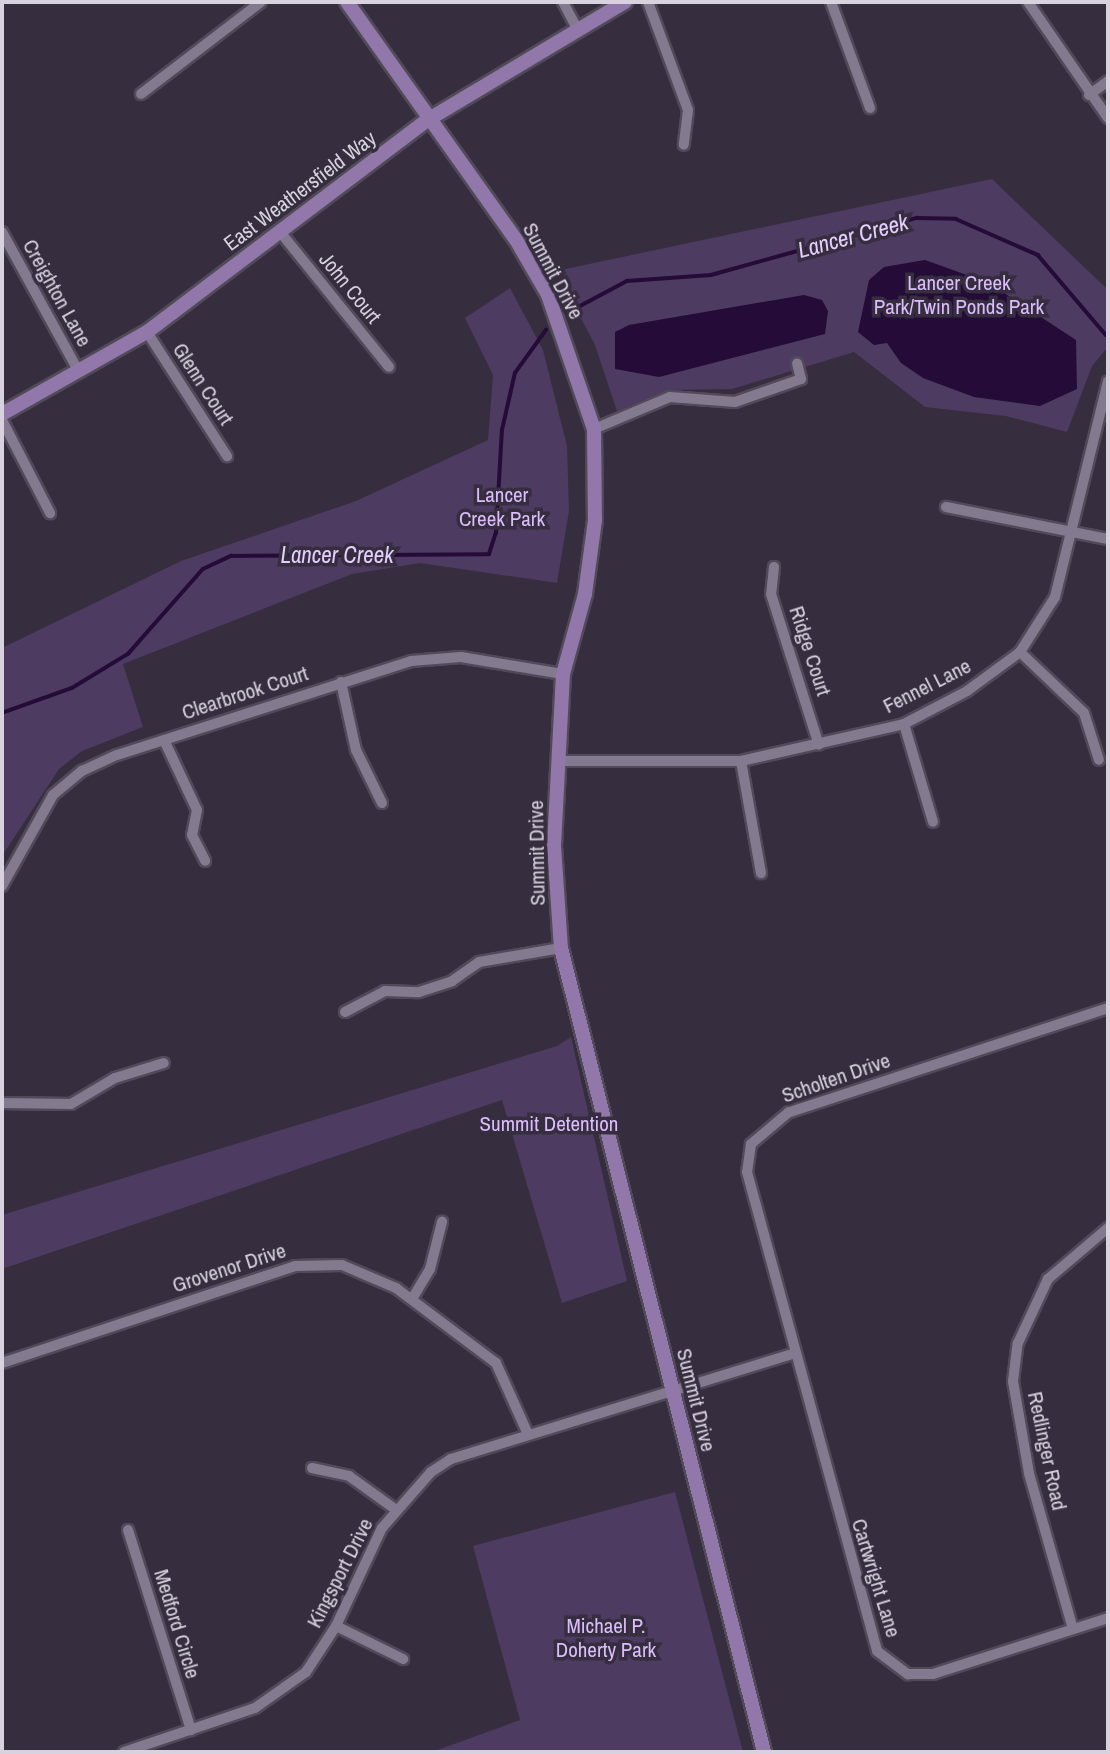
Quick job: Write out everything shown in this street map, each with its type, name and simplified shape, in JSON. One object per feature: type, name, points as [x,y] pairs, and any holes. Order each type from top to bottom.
[{"type":"street","points":[[141,94],[261,2]]},
{"type":"street","name":"Summit Drive","points":[[346,2],[426,121],[515,238],[548,295],[594,429],[595,520],[585,594],[563,674],[554,846],[561,948],[764,1752]]},
{"type":"street","points":[[563,2],[576,26]]},
{"type":"street","name":"East Weathersfield Way","points":[[2,414],[147,332],[426,121],[576,26],[625,2]]},
{"type":"street","points":[[648,2],[688,110],[684,145]]},
{"type":"street","points":[[831,2],[870,108]]},
{"type":"street","points":[[1028,2],[1089,95],[1108,118]]},
{"type":"street","points":[[1089,95],[1108,81]]},
{"type":"street","name":"Creighton Lane","points":[[2,232],[79,372]]},
{"type":"street","name":"John Court","points":[[281,233],[389,367]]},
{"type":"street","name":"Glenn Court","points":[[147,332],[227,456]]},
{"type":"street","points":[[594,429],[670,397],[735,402],[801,379],[797,363]]},
{"type":"street","name":"Fennel Lane","points":[[558,761],[741,761],[904,724],[967,691],[1020,652],[1055,597],[1108,380]]},
{"type":"street","points":[[2,420],[50,513]]},
{"type":"street","points":[[946,507],[1108,538]]},
{"type":"street","name":"Ridge Court","points":[[774,567],[771,594],[819,745]]},
{"type":"street","points":[[1020,652],[1084,713],[1099,760]]},
{"type":"street","name":"Clearbrook Court","points":[[2,886],[53,795],[82,771],[164,740],[411,661],[461,657],[563,674]]},
{"type":"street","points":[[341,682],[356,750],[383,803]]},
{"type":"street","points":[[904,724],[933,822]]},
{"type":"street","points":[[164,740],[197,810],[191,835],[205,861]]},
{"type":"street","points":[[741,761],[761,873]]},
{"type":"street","points":[[345,1012],[385,992],[419,992],[452,981],[479,962],[561,948]]},
{"type":"street","name":"Scholten Drive","points":[[793,1354],[747,1172],[751,1143],[789,1112],[1107,1013]]},
{"type":"street","points":[[2,1104],[71,1104],[115,1078],[164,1063]]},
{"type":"street","points":[[412,1298],[430,1269],[442,1222]]},
{"type":"street","name":"Redlinger Road","points":[[1073,1629],[1029,1473],[1013,1381],[1018,1343],[1048,1279],[1108,1228]]},
{"type":"street","name":"Grovenor Drive","points":[[2,1363],[305,1265],[356,1268],[412,1298],[496,1363],[527,1432]]},
{"type":"street","name":"Kingsport Drive","points":[[124,1752],[191,1730],[281,1693],[306,1672],[336,1626],[395,1509],[451,1459],[527,1432],[793,1354]]},
{"type":"street","name":"Cartwright Lane","points":[[793,1354],[862,1614],[887,1661],[908,1674],[933,1674],[1108,1618]]},
{"type":"street","points":[[312,1468],[349,1476],[395,1509]]},
{"type":"street","name":"Medford Circle","points":[[128,1530],[191,1730]]},
{"type":"street","points":[[336,1626],[403,1659]]},
{"type":"green space","name":"Lancer Creek Park/Twin Ponds Park","points":[[992,179],[1108,290],[1108,347],[1092,366],[1067,432],[1006,416],[925,407],[854,352],[732,389],[667,390],[617,411],[595,345],[556,271]]},
{"type":"green space","name":"Lancer Creek Park","points":[[510,288],[543,350],[567,446],[569,511],[557,583],[420,563],[352,574],[123,664],[143,727],[82,751],[59,769],[2,856],[2,648],[181,561],[356,501],[488,440],[493,375],[465,318]]},
{"type":"green space","name":"Summit Detention","points":[[571,1037],[627,1281],[562,1303],[502,1100],[2,1269],[2,1215],[557,1046]]},
{"type":"green space","name":"Michael P. Doherty Park","points":[[675,1492],[743,1752],[432,1752],[520,1720],[473,1546]]},
{"type":"shaded area","points":[[925,260],[989,283],[1076,340],[1077,389],[1040,406],[974,397],[923,378],[901,363],[887,343],[874,345],[858,332],[869,280],[884,267]]},
{"type":"shaded area","points":[[804,295],[822,300],[828,311],[825,334],[659,377],[615,369],[615,332],[629,325]]},
{"type":"waterway","name":"Lancer Creek","points":[[567,313],[627,281],[711,275],[917,218],[956,219],[1038,255],[1106,335]]},
{"type":"waterway","name":"Lancer Creek","points":[[2,713],[72,688],[128,654],[203,569],[231,556],[489,554],[496,533],[502,430],[515,373],[546,330]]}]
